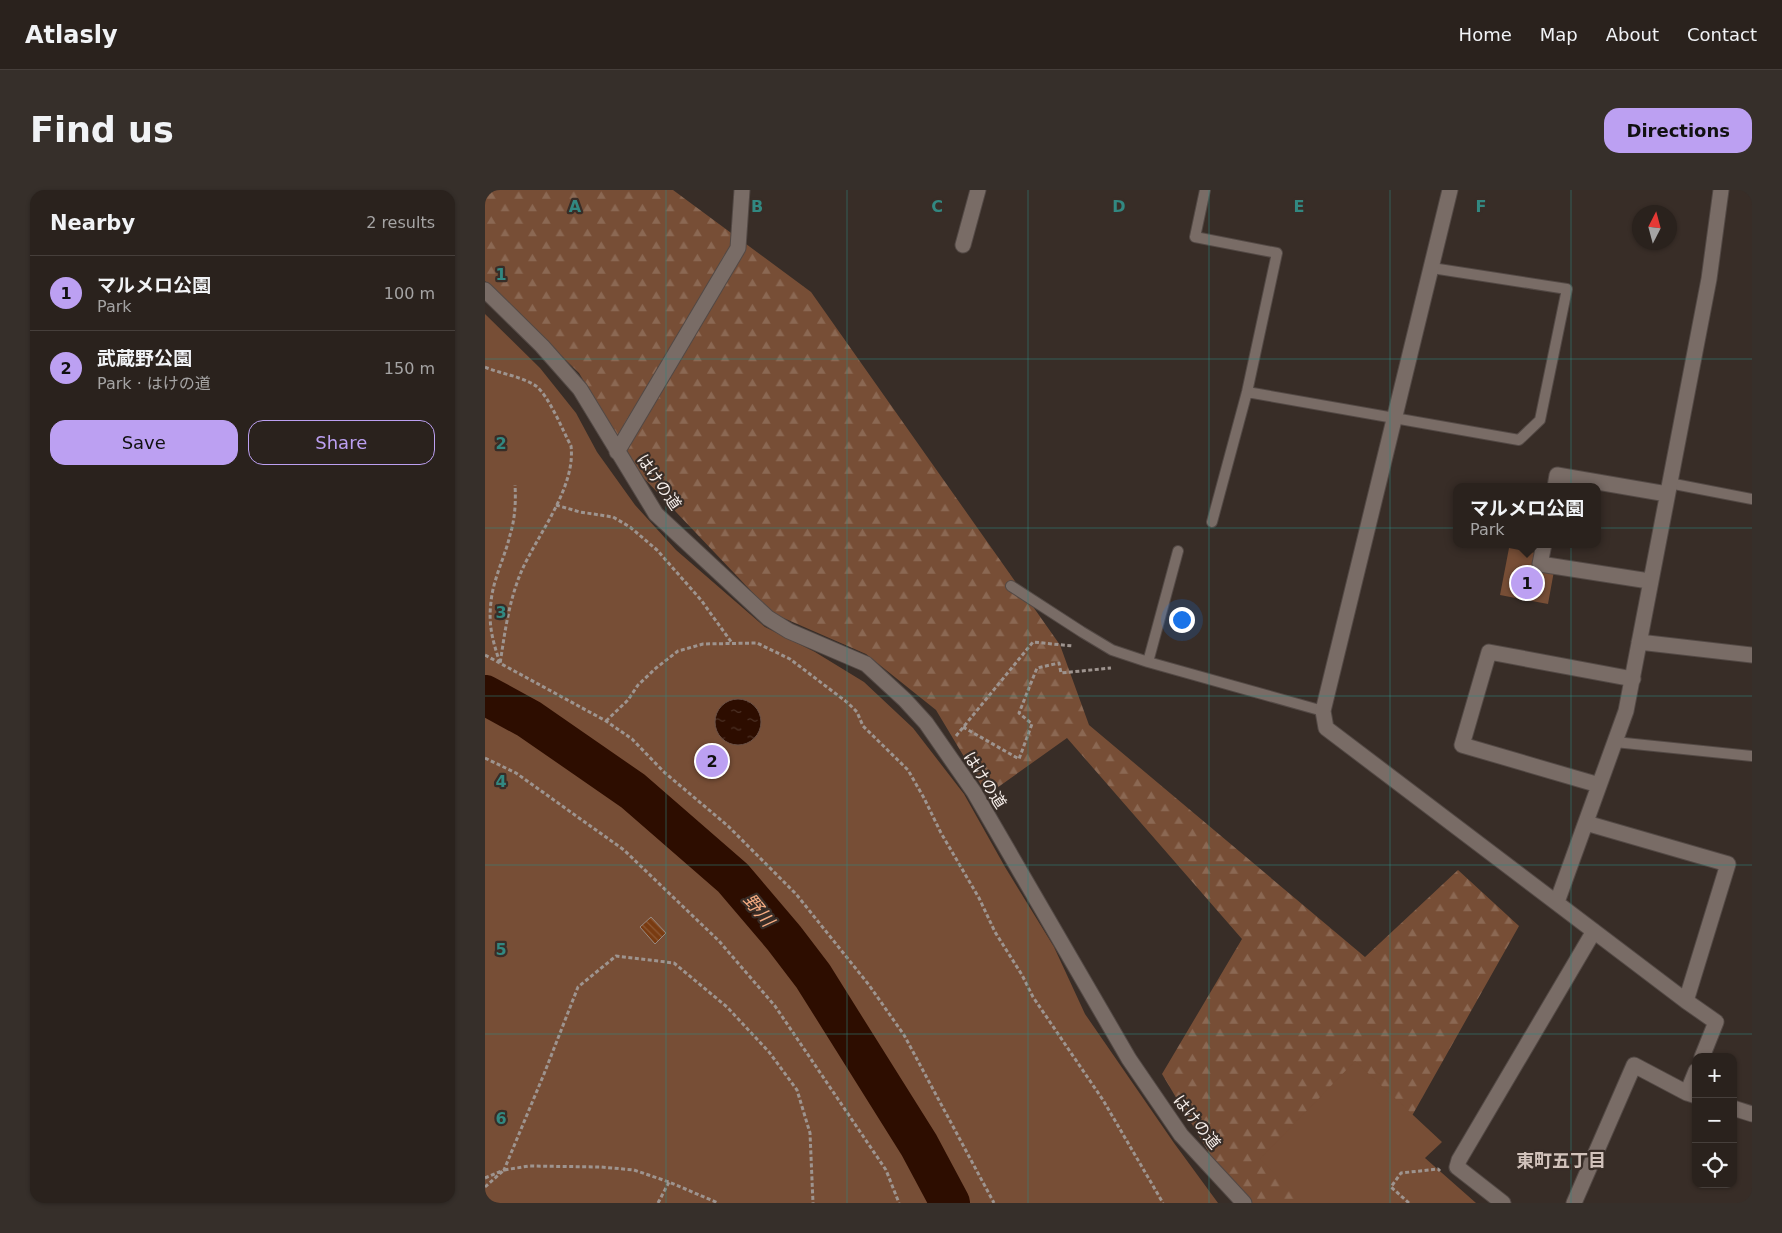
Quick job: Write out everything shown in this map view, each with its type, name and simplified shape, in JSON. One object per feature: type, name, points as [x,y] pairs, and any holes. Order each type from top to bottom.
[{"type":"street","points":[[617,452],[738,248],[741,190]]},
{"type":"street","points":[[963,245],[978,190]]},
{"type":"street","points":[[1450,190],[1323,711],[1326,728],[1594,932],[1716,1022],[1704,1053]]},
{"type":"street","points":[[1557,902],[1626,711],[1649,581],[1709,279],[1721,190]]},
{"type":"street","name":"はけの道","points":[[485,290],[542,346],[580,389],[656,514],[761,612],[789,632],[866,664],[905,700],[926,723],[974,792],[1129,1059],[1181,1135],[1244,1203]]},
{"type":"street","points":[[1556,483],[1557,475],[1668,489]]},
{"type":"street","points":[[1543,548],[1540,564],[1649,581]]},
{"type":"street","points":[[1639,642],[1752,655]]},
{"type":"street","points":[[1599,785],[1462,745],[1489,652],[1633,679]]},
{"type":"street","points":[[1586,823],[1728,864],[1686,1000]]},
{"type":"street","points":[[1503,1203],[1457,1168],[1459,1160],[1594,932]]},
{"type":"street","points":[[1574,1203],[1634,1064],[1691,1094]]},
{"type":"street","points":[[1737,1109],[1752,1114]]},
{"type":"lane","points":[[1205,190],[1195,237],[1277,253],[1247,392],[1212,522]]},
{"type":"lane","points":[[1247,392],[1519,440],[1540,420],[1567,289],[1432,268]]},
{"type":"lane","points":[[1668,489],[1752,498]]},
{"type":"lane","points":[[1148,662],[1178,551]]},
{"type":"lane","points":[[1011,586],[1113,650],[1148,662],[1323,711]]},
{"type":"lane","points":[[1615,742],[1752,756]]},
{"type":"path","points":[[485,367],[517,377],[535,386],[543,393],[571,446],[569,474],[564,490],[521,571],[507,613],[500,664]]},
{"type":"path","points":[[500,664],[491,636],[490,603],[511,535],[516,502],[515,485]]},
{"type":"path","points":[[555,505],[580,512],[613,517],[630,527],[657,550],[701,600],[732,644]]},
{"type":"path","points":[[945,750],[1033,642],[1077,646]]},
{"type":"path","points":[[606,721],[628,700],[637,685],[678,651],[703,644],[757,643],[790,659],[848,703],[857,712],[863,726],[908,770],[941,833],[979,898],[995,932],[1022,975],[1033,997],[1103,1100],[1163,1203]]},
{"type":"path","points":[[963,727],[1019,759],[1032,724],[1019,713],[1037,668],[1059,663],[1061,673],[1120,667],[1124,654]]},
{"type":"path","points":[[485,655],[606,721],[632,739],[664,772],[728,826],[796,894],[869,985],[904,1035],[994,1203]]},
{"type":"path","points":[[485,758],[516,773],[624,850],[719,942],[775,1006],[886,1170],[899,1203]]},
{"type":"path","points":[[485,1187],[504,1170],[578,988],[616,956],[674,963],[727,1007],[769,1052],[797,1090],[810,1134],[813,1203]]},
{"type":"path","points":[[485,1178],[504,1170],[529,1166],[601,1167],[635,1170],[669,1182],[717,1203]]},
{"type":"path","points":[[1409,1203],[1391,1187],[1401,1173],[1437,1169],[1448,1179],[1457,1168]]},
{"type":"path","points":[[658,1203],[669,1182]]},
{"type":"green space","points":[[485,190],[673,190],[811,292],[1060,645],[1089,725],[1365,957],[1458,870],[1519,926],[1391,1153],[1378,1203],[1239,1203],[1162,1074],[1242,939],[1067,738],[987,795],[936,710],[866,654],[772,613],[638,472],[579,373],[485,281]]},
{"type":"green space","points":[[485,314],[540,368],[576,413],[597,452],[635,505],[676,550],[765,627],[815,652],[864,682],[913,728],[964,794],[1005,867],[1054,947],[1085,1014],[1218,1203],[485,1203]]},
{"type":"green space","points":[[1509,548],[1536,553],[1554,571],[1548,604],[1500,595]]},
{"type":"green space","points":[[1355,1061],[1442,1142],[1425,1158],[1476,1203],[1304,1203],[1260,1159]]},
{"type":"water","points":[[733,699],[743,699],[757,709],[761,722],[757,735],[751,741],[743,745],[733,745],[719,735],[715,727],[715,717],[725,703]]},
{"type":"building","points":[[651,917],[666,933],[655,944],[640,927]]},
{"type":"waterway","name":"野川","points":[[485,695],[529,719],[633,791],[733,878],[784,938],[813,976],[919,1145],[950,1203]]},
{"type":"place","name":"マルメロ公園","points":[[1527,583]]},
{"type":"place","name":"武蔵野公園","points":[[712,761]]},
{"type":"district","name":"東町五丁目","points":[[1561,1160]]}]
